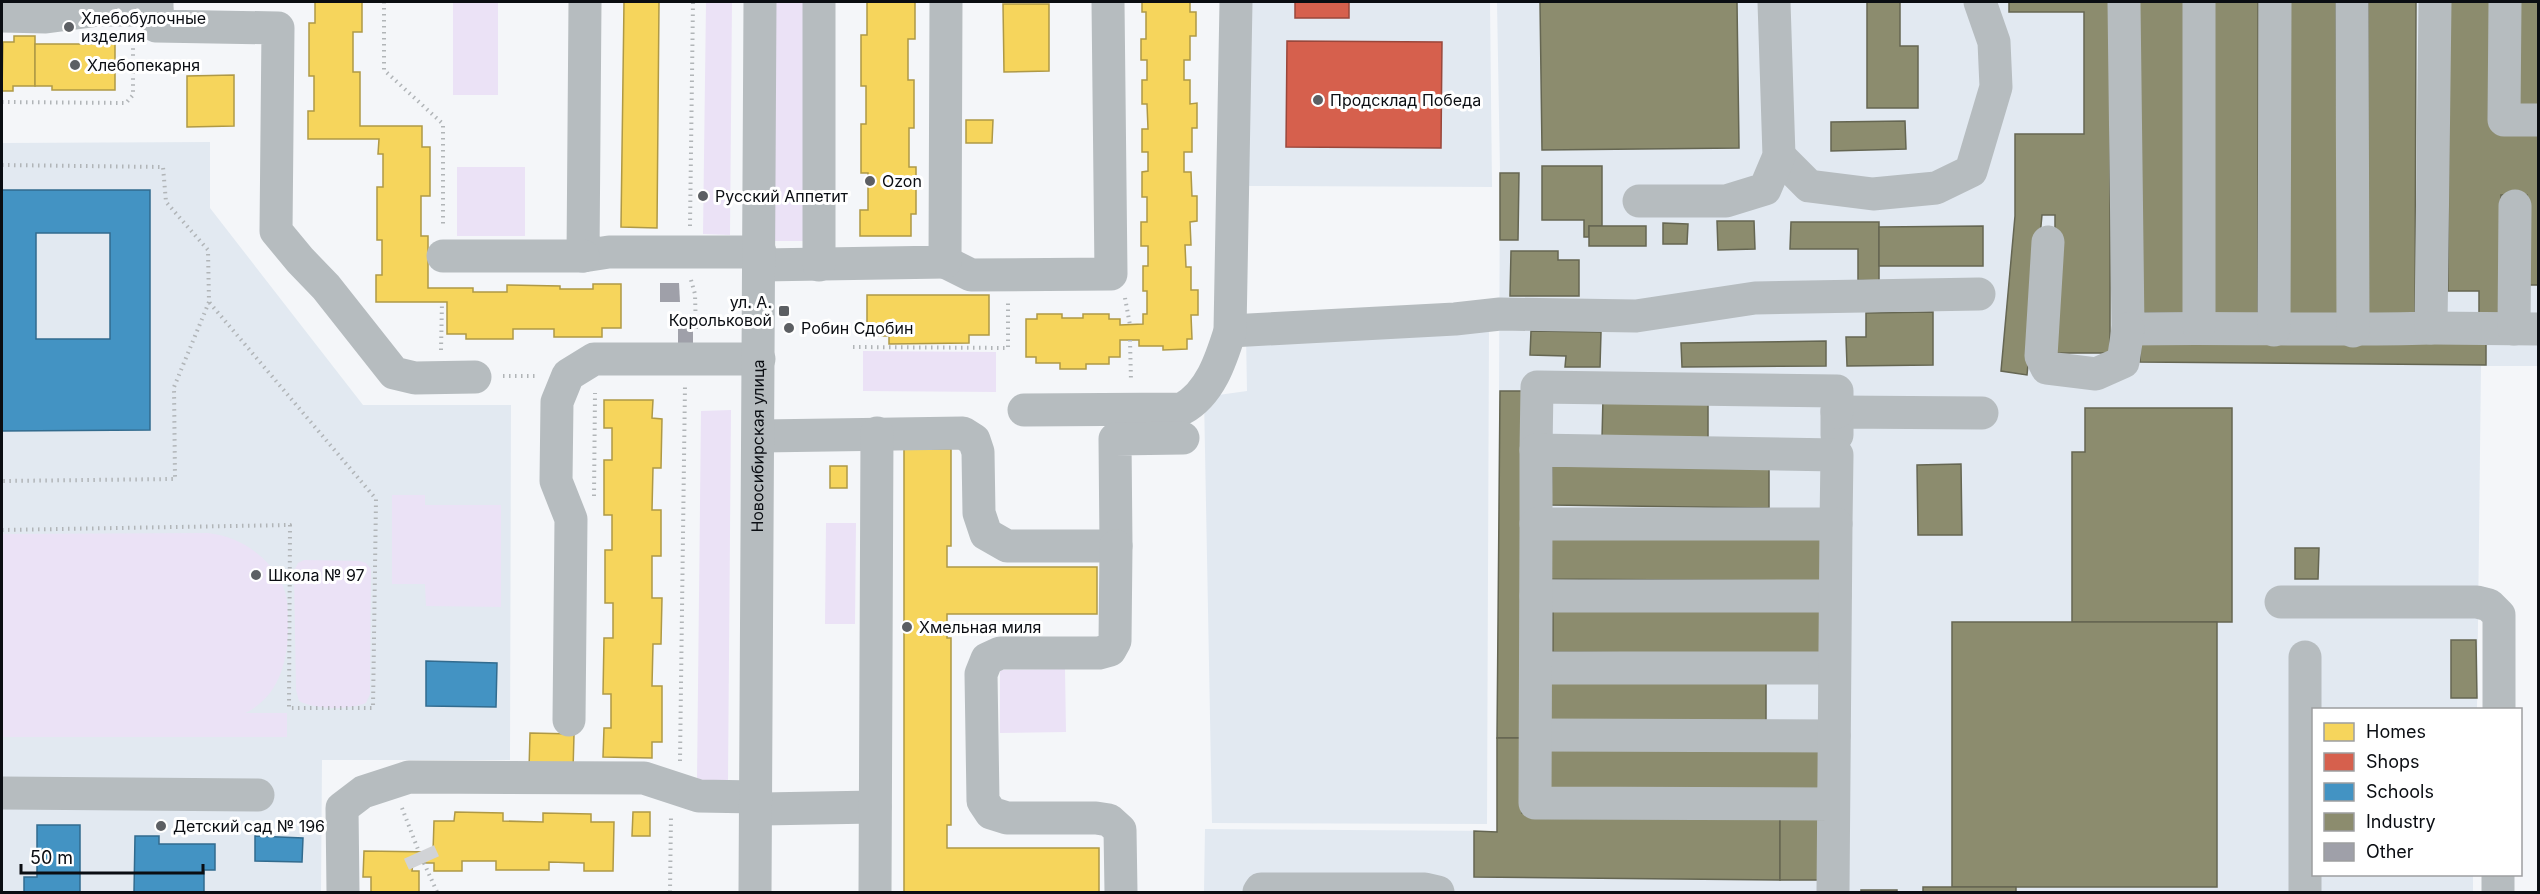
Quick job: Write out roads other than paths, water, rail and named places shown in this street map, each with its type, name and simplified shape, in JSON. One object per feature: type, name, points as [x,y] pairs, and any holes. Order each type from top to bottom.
[{"type":"street","points":[[583,256],[585,2]]},
{"type":"street","name":"Новосибирская улица","points":[[755,892],[760,2]]},
{"type":"street","points":[[819,2],[819,265]]},
{"type":"street","points":[[945,262],[946,2]]},
{"type":"street","points":[[442,256],[583,256],[609,252],[760,258],[819,265],[945,262],[971,274],[1111,274],[1108,2]]},
{"type":"street","points":[[1024,410],[1182,409],[1196,402],[1219,364],[1230,331],[1236,2]]},
{"type":"street","points":[[1639,201],[1726,201],[1765,189],[1779,156],[1774,2]]},
{"type":"street","points":[[1779,156],[1809,186],[1873,194],[1936,188],[1971,171],[1996,87],[1994,42],[1980,2]]},
{"type":"street","points":[[2048,242],[2041,356],[2047,368],[2096,374],[2123,362],[2127,329],[2124,2]]},
{"type":"street","points":[[2199,2],[2199,327]]},
{"type":"street","points":[[2274,330],[2275,2]]},
{"type":"street","points":[[2352,2],[2353,331]]},
{"type":"street","points":[[2431,328],[2435,2]]},
{"type":"street","points":[[2505,2],[2504,120],[2538,120]]},
{"type":"street","points":[[2,16],[46,17],[157,6],[156,26],[278,28],[276,231],[326,287],[394,373],[415,378],[475,377]]},
{"type":"street","points":[[2127,329],[2199,327],[2353,331],[2526,328],[2515,206]]},
{"type":"street","points":[[1230,331],[1455,319],[1500,314],[1636,316],[1755,298],[1979,294]]},
{"type":"street","points":[[569,720],[571,519],[556,481],[557,402],[582,378],[594,359],[759,359]]},
{"type":"street","points":[[1833,804],[1535,803],[1537,387],[1837,391],[1833,892]]},
{"type":"street","points":[[1837,412],[1982,413]]},
{"type":"street","points":[[875,892],[877,433]]},
{"type":"street","points":[[759,435],[963,433],[975,440],[978,452],[979,513],[986,534],[1006,546],[1116,546]]},
{"type":"street","points":[[1121,892],[1120,830],[1109,820],[1007,818],[991,813],[983,801],[981,675],[987,659],[1000,653],[1110,650],[1116,641],[1115,439],[1183,438]]},
{"type":"street","points":[[1536,450],[1837,455]]},
{"type":"street","points":[[1536,524],[1836,524]]},
{"type":"street","points":[[1536,596],[1835,596]]},
{"type":"street","points":[[2281,602],[2477,602],[2489,605],[2499,615],[2499,708]]},
{"type":"street","points":[[2305,657],[2305,892]]},
{"type":"street","points":[[1536,668],[1834,668]]},
{"type":"street","points":[[1536,735],[1834,736]]},
{"type":"street","points":[[343,892],[342,808],[363,792],[409,777],[644,778],[699,796],[756,803],[875,807]]},
{"type":"street","points":[[2,793],[258,795]]},
{"type":"street","points":[[2498,876],[2498,892]]},
{"type":"street","points":[[1259,892],[1261,889],[1425,889],[1438,892]]},
{"type":"tunnel","points":[[419,852],[424,863]]},
{"type":"place","name":"Хлебобулочные изделия","points":[[69,27]]},
{"type":"place","name":"Хлебопекарня","points":[[75,65]]},
{"type":"place","name":"Продсклад Победа","points":[[1318,100]]},
{"type":"place","name":"Ozon","points":[[870,181]]},
{"type":"place","name":"Русский Аппетит","points":[[703,196]]},
{"type":"place","name":"ул. А. Корольковой","points":[[784,311]]},
{"type":"place","name":"Робин Сдобин","points":[[789,328]]},
{"type":"place","name":"Школа № 97","points":[[256,575]]},
{"type":"place","name":"Хмельная миля","points":[[907,627]]},
{"type":"place","name":"Детский сад № 196","points":[[161,826]]}]
